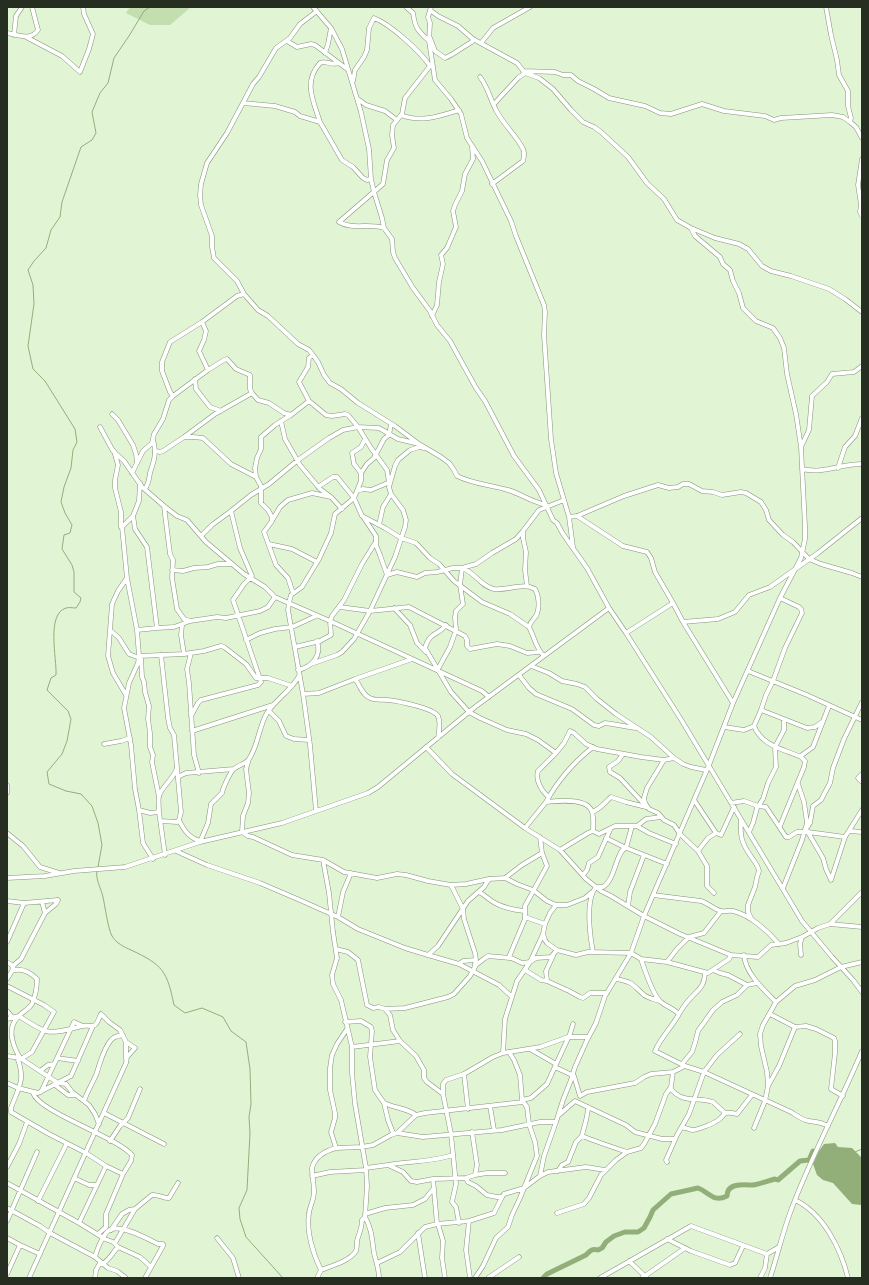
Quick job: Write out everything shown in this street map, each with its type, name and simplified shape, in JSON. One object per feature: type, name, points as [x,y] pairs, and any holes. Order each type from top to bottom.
[{"type":"street","points":[[14,35],[16,16],[22,7]]},
{"type":"street","points":[[26,37],[32,36],[38,30],[32,7]]},
{"type":"street","points":[[7,33],[26,37],[62,56],[80,72],[93,34],[84,14],[83,7]]},
{"type":"street","points":[[313,7],[331,28],[342,48],[347,69],[357,97],[369,149],[371,179],[374,192],[384,228],[392,239],[395,258],[441,332],[450,340],[514,456],[539,490],[553,520],[557,523],[593,579],[609,608],[709,765],[802,921],[862,992]]},
{"type":"street","points":[[406,7],[414,11],[415,25],[420,33],[429,39],[435,51],[445,58],[472,42],[473,39]]},
{"type":"street","points":[[481,43],[493,28],[530,7]]},
{"type":"street","points":[[826,7],[839,75],[848,91],[848,106],[851,118],[850,122]]},
{"type":"street","points":[[430,8],[438,16],[458,26],[473,39],[517,63],[524,72],[539,78],[553,89],[583,122],[594,127],[616,145],[630,160],[646,183],[664,199],[674,216],[690,228],[715,238],[739,244],[752,253],[762,266],[771,271],[829,289],[845,298],[862,312]]},
{"type":"street","points":[[430,8],[428,18],[430,23],[429,39],[435,80],[459,110],[467,138],[482,161],[492,184],[512,221],[516,236],[544,304],[544,335],[551,439],[556,473],[569,517],[573,548]]},
{"type":"street","points":[[317,11],[300,24],[287,41],[276,48],[259,77],[252,84],[226,134],[207,163],[200,189],[201,205],[212,236],[214,258],[237,280],[244,294],[258,310],[268,316],[298,344],[309,350],[330,383],[449,463],[457,476],[466,481],[508,491],[546,506]]},
{"type":"street","points":[[352,81],[355,70],[364,58],[367,50],[369,28],[374,18],[388,26],[406,40],[432,66]]},
{"type":"street","points":[[325,53],[331,28]]},
{"type":"street","points":[[287,41],[297,47],[313,44],[347,69]]},
{"type":"street","points":[[339,63],[320,63],[311,76],[312,100],[320,122],[342,160],[353,167],[363,178],[367,180],[371,179]]},
{"type":"street","points":[[384,228],[374,226],[348,226],[339,222],[383,184],[387,160],[394,148],[392,129],[401,115],[405,98],[432,66]]},
{"type":"street","points":[[494,104],[524,72],[555,72],[563,75],[571,75],[578,81],[609,98],[645,106],[660,113],[671,114],[702,104],[724,111],[765,116],[774,120],[832,116],[843,117],[856,127],[862,138]]},
{"type":"street","points":[[480,77],[488,89],[497,111],[523,149],[524,157],[520,164],[492,184]]},
{"type":"street","points":[[357,97],[366,105],[385,111],[397,120]]},
{"type":"street","points":[[243,103],[281,107],[295,112],[300,116],[320,122]]},
{"type":"street","points":[[401,115],[417,120],[459,110]]},
{"type":"street","points":[[432,316],[438,303],[438,290],[443,264],[441,255],[447,248],[456,227],[453,211],[464,186],[465,174],[473,159],[473,147]]},
{"type":"street","points":[[862,159],[858,185],[861,204],[860,212],[862,216]]},
{"type":"street","points":[[540,1176],[544,1156],[563,1100],[588,1037],[596,1023],[607,993],[631,953],[652,895],[676,844],[733,703],[780,598],[803,552],[805,526],[801,447],[796,414],[787,374],[784,348],[780,338],[773,328],[756,321],[743,308],[730,270],[723,264],[720,257],[696,236],[690,228]]},
{"type":"street","points":[[173,396],[162,371],[162,362],[172,340],[202,322],[228,302],[244,294]]},
{"type":"street","points":[[202,322],[206,331],[204,340],[199,350],[208,370]]},
{"type":"street","points":[[311,664],[337,655],[342,652],[354,639],[387,575],[401,538],[405,516],[403,510],[391,494],[387,470],[365,439],[358,426],[348,415],[326,415],[319,410],[310,401],[298,382],[308,368],[309,358],[313,355]]},
{"type":"street","points":[[132,473],[142,451],[152,443],[155,431],[163,419],[169,400],[195,379],[224,360],[227,359],[234,368],[250,375],[250,389],[258,400],[269,403],[284,413],[291,415]]},
{"type":"street","points":[[801,447],[809,430],[811,399],[814,393],[827,382],[832,374],[854,372],[862,366]]},
{"type":"street","points":[[195,379],[196,388],[210,407],[221,411]]},
{"type":"street","points":[[156,451],[163,451],[221,411],[252,393]]},
{"type":"street","points":[[256,477],[255,463],[261,449],[261,437],[310,401]]},
{"type":"street","points":[[112,414],[118,420],[132,445],[136,454],[137,462]]},
{"type":"street","points":[[838,468],[845,448],[855,436],[862,418]]},
{"type":"street","points":[[281,421],[283,434],[298,460],[318,487],[331,497],[342,509]]},
{"type":"street","points":[[316,811],[309,740],[303,694],[288,610],[289,603],[293,593],[302,587],[317,562],[331,532],[335,514],[354,498],[361,481],[361,473],[376,455],[383,441],[389,435],[391,424]]},
{"type":"street","points":[[201,536],[212,525],[261,488],[269,484],[298,460],[337,433],[358,426],[379,428],[389,435],[406,442],[419,444]]},
{"type":"street","points":[[100,427],[114,451],[124,461],[145,489],[177,516],[187,520],[201,536],[232,564],[250,579],[265,587],[275,597],[330,620],[438,670],[482,691],[489,697]]},
{"type":"street","points":[[184,437],[203,438],[231,464],[256,477],[260,482],[261,503],[271,513],[273,519]]},
{"type":"street","points":[[145,489],[149,482],[156,451],[153,438]]},
{"type":"street","points":[[361,473],[354,464],[352,453],[361,447],[365,439]]},
{"type":"street","points":[[357,491],[363,489],[371,490],[389,482],[398,460],[403,455],[415,448],[425,448]]},
{"type":"street","points":[[114,451],[118,466],[115,488],[121,512],[127,578],[137,630],[142,677],[149,706],[148,719],[150,747],[153,755],[152,762],[159,797],[159,812],[166,855]]},
{"type":"street","points":[[802,469],[819,471],[862,464]]},
{"type":"street","points":[[294,647],[317,641],[331,635],[330,620],[334,612],[340,607],[344,600],[375,542],[376,536],[374,531],[362,516],[354,498],[335,476],[318,487]]},
{"type":"street","points":[[140,483],[139,501],[133,516],[135,528],[147,547],[157,628]]},
{"type":"street","points":[[569,517],[577,516],[624,496],[658,485],[669,488],[689,484],[702,491],[722,495],[742,492],[751,495],[761,502],[766,510],[769,520],[809,559],[862,577]]},
{"type":"street","points":[[293,593],[288,578],[276,565],[264,532],[280,507],[288,500],[312,493],[331,497]]},
{"type":"street","points":[[379,525],[383,507],[391,494]]},
{"type":"street","points":[[387,575],[397,572],[417,577],[425,573],[462,568],[481,561],[516,539],[539,510],[564,500]]},
{"type":"street","points":[[164,506],[169,547],[173,560],[172,570],[177,609],[184,618],[190,621]]},
{"type":"street","points":[[191,716],[201,700],[258,685],[261,682],[233,600],[244,584],[252,576],[240,548],[231,511]]},
{"type":"street","points":[[122,528],[125,522],[133,516]]},
{"type":"street","points":[[362,516],[401,538],[416,543],[430,558],[439,564],[454,581],[482,602],[510,614],[529,627],[540,652],[544,656]]},
{"type":"street","points":[[577,516],[623,546],[647,552],[655,572],[683,622],[733,703]]},
{"type":"street","points":[[683,622],[718,619],[731,615],[737,611],[749,595],[770,586],[795,569],[862,518]]},
{"type":"street","points":[[523,531],[526,552],[525,570],[527,586]]},
{"type":"street","points":[[375,542],[387,575]]},
{"type":"street","points":[[269,544],[292,550],[317,562]]},
{"type":"street","points":[[172,570],[183,571],[218,564],[232,564]]},
{"type":"street","points":[[438,670],[450,647],[456,630],[456,611],[462,606],[463,601],[460,585],[462,568]]},
{"type":"street","points":[[462,568],[474,574],[484,585],[494,589],[527,586],[535,589],[538,602],[537,614],[530,623],[529,627]]},
{"type":"street","points":[[126,695],[113,674],[108,656],[112,604],[118,591],[127,578]]},
{"type":"street","points":[[137,630],[174,627],[190,621],[264,610],[275,597]]},
{"type":"street","points":[[724,727],[744,730],[754,726],[761,710],[785,648],[802,613],[799,607],[780,598]]},
{"type":"street","points":[[626,633],[673,603]]},
{"type":"street","points":[[340,607],[370,610],[409,607],[456,630],[466,637],[467,646],[470,649],[497,644],[510,646],[527,653],[540,652]]},
{"type":"street","points":[[394,608],[410,625],[417,643],[427,652],[451,692],[469,712],[508,730],[526,734],[538,740],[556,753]]},
{"type":"street","points":[[7,879],[125,867],[166,855],[200,842],[282,823],[368,793],[378,787],[469,712],[609,608]]},
{"type":"street","points":[[246,640],[260,633],[292,627],[314,617],[316,614]]},
{"type":"street","points":[[182,625],[181,635],[184,654]]},
{"type":"street","points":[[427,652],[425,648],[429,638],[443,629],[446,625]]},
{"type":"street","points":[[110,630],[118,638],[129,654],[137,658],[140,656],[184,654],[221,646],[246,664],[256,678],[268,678],[288,686],[292,686]]},
{"type":"street","points":[[298,670],[306,668],[317,656],[319,650],[317,641]]},
{"type":"street","points":[[191,653],[187,669],[194,755],[199,773]]},
{"type":"street","points":[[161,655],[168,718],[170,728],[174,735],[181,812],[179,820],[187,832],[194,839],[200,842]]},
{"type":"street","points":[[140,656],[129,682],[124,708],[130,738],[135,789],[143,843],[153,859]]},
{"type":"street","points":[[303,694],[319,693],[412,659]]},
{"type":"street","points":[[531,666],[550,673],[562,681],[585,687],[597,699],[651,737],[682,764],[706,770]]},
{"type":"street","points":[[748,671],[862,720]]},
{"type":"street","points":[[519,675],[529,688],[536,694],[572,709],[594,725],[599,726],[606,723],[637,728]]},
{"type":"street","points":[[242,832],[243,816],[248,803],[249,793],[246,769],[260,733],[262,723],[273,705],[292,686],[299,676]]},
{"type":"street","points":[[355,679],[365,695],[370,698],[387,700],[421,708],[436,714],[440,724],[438,738]]},
{"type":"street","points":[[783,888],[810,823],[813,806],[821,800],[830,783],[840,748],[862,702]]},
{"type":"street","points":[[192,731],[273,705]]},
{"type":"street","points":[[801,756],[806,751],[812,749],[829,706]]},
{"type":"street","points":[[761,710],[807,728],[815,727],[822,722]]},
{"type":"street","points":[[269,711],[279,721],[286,736],[294,739],[309,740]]},
{"type":"street","points":[[749,832],[754,823],[758,806],[763,799],[768,783],[776,767],[775,747],[784,730],[784,719]]},
{"type":"street","points":[[754,726],[761,738],[775,747],[801,756],[804,761],[804,767],[798,784],[780,826]]},
{"type":"street","points":[[549,797],[541,789],[538,772],[539,769],[547,763],[564,743],[570,732],[574,733],[586,744],[593,747],[623,754],[664,760],[674,758]]},
{"type":"street","points":[[104,744],[130,738]]},
{"type":"street","points":[[426,747],[452,774],[526,828],[560,850],[600,891],[644,916],[731,955],[758,956],[771,945],[802,937],[818,928],[830,924],[862,927]]},
{"type":"street","points":[[526,828],[573,765],[593,747]]},
{"type":"street","points":[[623,754],[618,761],[608,769],[620,778],[647,807]]},
{"type":"street","points":[[200,842],[208,824],[212,804],[222,793],[223,788],[234,769],[249,759]]},
{"type":"street","points":[[647,807],[644,798],[647,788],[664,760]]},
{"type":"street","points":[[159,797],[160,793],[172,778],[177,767]]},
{"type":"street","points":[[178,776],[183,774],[234,769]]},
{"type":"street","points":[[862,774],[858,778],[862,782]]},
{"type":"street","points":[[798,784],[804,802],[807,823],[806,831],[823,858],[831,880],[845,837],[862,810]]},
{"type":"street","points":[[7,785],[7,793]]},
{"type":"street","points":[[592,812],[606,803],[611,797],[647,807],[658,813],[664,820],[674,825],[680,834],[698,851],[706,866],[708,886],[714,893]]},
{"type":"street","points":[[546,802],[568,800],[578,802],[590,808],[592,812],[593,831]]},
{"type":"street","points":[[694,800],[716,833],[721,835],[734,808]]},
{"type":"street","points":[[731,803],[744,801],[766,807],[786,837],[789,837],[797,832],[806,831],[845,837]]},
{"type":"street","points":[[139,810],[150,813],[159,812]]},
{"type":"street","points":[[242,832],[292,855],[323,860],[344,872],[377,878],[397,874],[406,875],[451,885],[505,878],[533,890],[547,900],[556,904],[567,905],[585,898],[596,887],[606,886],[612,877],[620,851],[626,848],[634,826],[646,819],[661,817]]},
{"type":"street","points":[[741,819],[740,835],[743,844],[760,871],[748,905],[748,912],[751,918]]},
{"type":"street","points":[[161,821],[173,822],[179,820]]},
{"type":"street","points":[[593,831],[599,834],[616,826],[634,826],[676,844]]},
{"type":"street","points":[[583,875],[587,870],[589,863],[598,857],[610,830]]},
{"type":"street","points":[[560,850],[593,831]]},
{"type":"street","points":[[850,831],[862,832]]},
{"type":"street","points":[[698,851],[708,838],[716,833]]},
{"type":"street","points":[[7,834],[23,846],[40,867],[62,874]]},
{"type":"street","points":[[510,958],[509,956],[525,917],[525,906],[547,866],[542,853],[540,837]]},
{"type":"street","points":[[606,838],[626,848],[667,864]]},
{"type":"street","points":[[176,851],[207,865],[260,883],[338,917],[358,930],[405,948],[474,970],[499,985],[511,996]]},
{"type":"street","points":[[505,878],[522,865],[542,853]]},
{"type":"street","points":[[628,906],[630,892],[644,854]]},
{"type":"street","points":[[317,1278],[321,1270],[333,1267],[356,1251],[357,1242],[362,1230],[362,1220],[365,1216],[367,1194],[366,1169],[352,1073],[352,1048],[341,1000],[333,984],[332,975],[337,958],[323,860]]},
{"type":"street","points":[[338,917],[343,892],[351,873]]},
{"type":"street","points":[[428,955],[438,946],[468,901],[489,879]]},
{"type":"street","points":[[451,885],[463,909],[464,919],[471,938],[476,960],[474,970]]},
{"type":"street","points":[[478,892],[486,896],[494,903],[508,908],[524,911]]},
{"type":"street","points":[[592,892],[589,927],[593,952]]},
{"type":"street","points":[[830,924],[862,892]]},
{"type":"street","points":[[652,895],[707,903],[721,911],[733,911],[745,915],[751,918],[771,935],[779,944]]},
{"type":"street","points":[[7,901],[24,903],[58,900],[56,904],[45,913],[21,959],[13,966],[7,979]]},
{"type":"street","points":[[42,902],[45,913]]},
{"type":"street","points":[[7,942],[24,903]]},
{"type":"street","points":[[503,1053],[505,1019],[511,996],[517,982],[530,962],[543,934],[550,912],[556,904]]},
{"type":"street","points":[[667,962],[689,937],[704,933],[721,911]]},
{"type":"street","points":[[525,917],[545,924]]},
{"type":"street","points":[[543,934],[547,944],[557,950],[576,955],[588,952],[631,953],[641,959],[667,962],[706,973],[713,970],[731,955]]},
{"type":"street","points":[[801,955],[800,944],[802,937]]},
{"type":"street","points":[[336,949],[348,952],[358,960],[367,1005],[373,1008],[378,1006],[385,1009],[405,1008],[448,997],[454,994],[474,970],[476,965],[488,956],[510,958],[522,963],[530,962],[536,958],[553,956]]},
{"type":"street","points":[[547,980],[546,971],[557,950]]},
{"type":"street","points":[[744,955],[747,967],[757,983],[776,1002]]},
{"type":"street","points":[[641,959],[646,973],[660,1001]]},
{"type":"street","points":[[459,964],[463,961],[476,960]]},
{"type":"street","points":[[7,962],[13,966]]},
{"type":"street","points":[[754,1128],[766,1101],[768,1086],[767,1072],[760,1037],[763,1025],[776,1002],[795,986],[815,980],[841,967],[862,962]]},
{"type":"street","points":[[524,970],[541,980],[547,980],[583,998],[590,993],[607,993]]},
{"type":"street","points":[[713,970],[728,975],[748,985]]},
{"type":"street","points":[[12,971],[26,971],[36,978],[36,992],[33,1002],[14,1022]]},
{"type":"street","points":[[706,973],[703,985],[689,1000],[672,1026],[661,1038],[655,1051],[683,1065],[704,1072],[808,1121],[822,1123],[828,1126]]},
{"type":"street","points":[[616,978],[630,982],[645,995],[673,1008],[679,1014]]},
{"type":"street","points":[[559,1115],[580,1096],[587,1092],[634,1084],[651,1074],[673,1072],[683,1065],[692,1052],[696,1043],[698,1031],[713,1010],[722,1002],[737,995],[748,985],[757,983]]},
{"type":"street","points":[[7,986],[44,1005],[54,1012],[32,1052],[20,1058]]},
{"type":"street","points":[[385,1009],[390,1015],[393,1030],[400,1042],[416,1056],[424,1070],[423,1076],[427,1082],[443,1094]]},
{"type":"street","points":[[7,1011],[13,1016],[14,1022],[12,1044],[20,1058],[22,1079],[11,1108],[11,1112],[27,1122],[86,1152],[106,1166],[123,1174]]},
{"type":"street","points":[[7,1083],[33,1093],[41,1092],[71,1076],[93,1026],[96,1024],[101,1014],[120,1030],[126,1042],[135,1048],[127,1057],[126,1063],[104,1113],[29,1278]]},
{"type":"street","points":[[770,1014],[795,1027],[806,1026],[834,1038],[835,1053],[831,1089],[843,1096]]},
{"type":"street","points":[[7,1019],[13,1016],[19,1016],[45,1030],[58,1032],[71,1028],[93,1026]]},
{"type":"street","points":[[345,1022],[357,1020],[371,1027],[372,1045],[370,1057],[375,1090],[384,1103],[388,1120],[395,1133]]},
{"type":"street","points":[[321,1270],[317,1263],[310,1237],[308,1220],[314,1194],[312,1176],[313,1163],[321,1154],[336,1148],[373,1145],[395,1133],[416,1116],[425,1112],[468,1109],[523,1101],[531,1098],[544,1087],[568,1038],[573,1024]]},
{"type":"street","points":[[768,1086],[779,1066],[795,1027]]},
{"type":"street","points":[[41,1092],[71,1028]]},
{"type":"street","points":[[336,1148],[332,1132],[335,1113],[330,1090],[330,1068],[332,1055],[347,1029]]},
{"type":"street","points":[[667,1162],[666,1160],[675,1139],[687,1118],[704,1072],[717,1055],[740,1034]]},
{"type":"street","points":[[84,1101],[96,1076],[100,1060],[108,1045],[115,1036],[122,1035]]},
{"type":"street","points":[[459,1223],[456,1207],[452,1202],[456,1187],[451,1134],[443,1094],[443,1084],[446,1080],[464,1074],[493,1057],[503,1053],[530,1049],[568,1038],[588,1037]]},
{"type":"street","points":[[126,1042],[126,1063]]},
{"type":"street","points":[[352,1048],[400,1042]]},
{"type":"street","points":[[530,1049],[555,1066],[573,1075],[575,1077],[580,1096]]},
{"type":"street","points":[[770,1278],[784,1229],[795,1200],[862,1051]]},
{"type":"street","points":[[475,1278],[483,1266],[496,1238],[508,1227],[537,1156],[535,1142],[529,1124],[527,1108],[523,1101],[520,1075],[509,1052]]},
{"type":"street","points":[[7,1056],[20,1058],[48,1076],[68,1095],[76,1095]]},
{"type":"street","points":[[57,1058],[78,1061]]},
{"type":"street","points":[[40,1071],[48,1064],[54,1064]]},
{"type":"street","points":[[557,1212],[584,1204],[605,1170],[627,1152],[641,1148],[655,1124],[666,1094],[672,1083],[673,1072]]},
{"type":"street","points":[[464,1074],[468,1109]]},
{"type":"street","points":[[57,1084],[66,1084],[84,1101],[92,1110],[99,1124]]},
{"type":"street","points":[[670,1088],[674,1093],[681,1097],[713,1102],[725,1113],[739,1114],[752,1095]]},
{"type":"street","points":[[110,1141],[122,1123],[128,1118],[140,1089]]},
{"type":"street","points":[[33,1093],[36,1098],[53,1110],[95,1132],[132,1155],[132,1159],[123,1174],[105,1216],[106,1227],[98,1234]]},
{"type":"street","points":[[575,1101],[626,1125],[636,1132],[662,1139],[675,1139]]},
{"type":"street","points":[[384,1103],[403,1109],[416,1116]]},
{"type":"street","points":[[490,1106],[494,1130]]},
{"type":"street","points":[[558,1171],[562,1165],[568,1162],[576,1142],[582,1136],[583,1125],[588,1114],[588,1107]]},
{"type":"street","points":[[104,1113],[164,1144]]},
{"type":"street","points":[[681,1128],[685,1127],[695,1129],[716,1122],[725,1113]]},
{"type":"street","points":[[7,1167],[19,1144],[27,1122]]},
{"type":"street","points":[[395,1133],[423,1137],[502,1130],[529,1124],[556,1122]]},
{"type":"street","points":[[472,1132],[477,1165],[475,1175]]},
{"type":"street","points":[[582,1136],[627,1152]]},
{"type":"street","points":[[38,1201],[67,1143]]},
{"type":"street","points":[[7,1221],[9,1209],[20,1191],[37,1152]]},
{"type":"street","points":[[312,1176],[330,1172],[366,1169],[405,1162],[436,1160],[453,1155]]},
{"type":"street","points":[[388,1165],[403,1172],[414,1182],[466,1178],[487,1173],[505,1173]]},
{"type":"street","points":[[79,1223],[106,1166]]},
{"type":"street","points":[[378,1263],[400,1252],[425,1227],[437,1224],[459,1223],[491,1215],[494,1213],[504,1194],[524,1188],[540,1176],[558,1171],[586,1167],[605,1170]]},
{"type":"street","points":[[114,1170],[127,1168]]},
{"type":"street","points":[[74,1178],[89,1185],[97,1185]]},
{"type":"street","points":[[466,1178],[468,1182],[476,1186],[487,1195],[502,1197]]},
{"type":"street","points":[[433,1180],[437,1224],[443,1242],[442,1258],[445,1278]]},
{"type":"street","points":[[7,1183],[103,1238],[139,1256],[151,1267]]},
{"type":"street","points":[[95,1257],[103,1238],[107,1232],[111,1230],[122,1214],[134,1208],[152,1195],[169,1198],[178,1183]]},
{"type":"street","points":[[365,1216],[385,1208],[413,1205],[424,1198],[434,1188]]},
{"type":"street","points":[[795,1200],[812,1210],[822,1221],[837,1246],[848,1278]]},
{"type":"street","points":[[95,1278],[95,1273],[101,1264],[109,1260],[134,1208]]},
{"type":"street","points":[[9,1209],[95,1257],[101,1264],[117,1271],[126,1278]]},
{"type":"street","points":[[365,1216],[370,1226],[373,1238],[375,1255],[378,1263],[379,1278]]},
{"type":"street","points":[[469,1221],[466,1250],[470,1278]]},
{"type":"street","points":[[600,1278],[688,1226],[693,1226],[767,1254]]},
{"type":"street","points":[[111,1230],[131,1231],[158,1244],[163,1244],[156,1260],[145,1278]]},
{"type":"street","points":[[418,1233],[425,1278]]},
{"type":"street","points":[[7,1238],[40,1254]]},
{"type":"street","points":[[217,1238],[233,1258],[239,1278]]},
{"type":"street","points":[[667,1239],[686,1248],[733,1265],[743,1246]]},
{"type":"street","points":[[7,1274],[20,1245]]},
{"type":"street","points":[[760,1278],[767,1254],[779,1247]]},
{"type":"street","points":[[629,1261],[645,1278],[686,1248]]},
{"type":"street","points":[[488,1278],[519,1257]]},
{"type":"shaded area","points":[[130,7],[191,7],[170,25],[150,25],[126,13]]},
{"type":"shaded area","points":[[835,1143],[838,1147],[852,1148],[862,1158],[862,1205],[852,1204],[833,1183],[823,1180],[817,1175],[813,1164],[819,1151],[824,1144]]},
{"type":"waterway","points":[[98,867],[102,845],[98,823],[92,806],[81,794],[66,791],[49,784],[47,772],[62,754],[67,741],[71,719],[68,711],[47,690],[51,678],[56,675],[54,638],[56,619],[60,612],[66,608],[76,608],[81,598],[74,592],[74,572],[72,565],[62,549],[64,535],[70,533],[72,525],[61,502],[64,487],[71,468],[73,450],[77,442],[75,429],[45,381],[33,369],[28,346],[34,304],[33,285],[28,270],[46,248],[51,230],[60,217],[62,202],[81,147],[92,140],[96,133],[92,112],[100,93],[108,83],[114,58],[144,11],[150,7]]},
{"type":"waterway","points":[[97,870],[97,880],[103,897],[109,928],[118,943],[142,955],[162,970],[169,984],[174,1005],[185,1013],[202,1008],[223,1017],[231,1031],[246,1042],[250,1069],[251,1104],[249,1117],[250,1133],[247,1190],[239,1208],[240,1219],[246,1237],[283,1278]]},
{"type":"waterway","points":[[855,1152],[862,1149]]},
{"type":"waterway","points":[[543,1278],[547,1274],[586,1255],[591,1250],[598,1250],[602,1248],[606,1242],[614,1236],[625,1232],[638,1232],[644,1228],[653,1210],[671,1194],[698,1188],[715,1198],[722,1198],[727,1196],[730,1188],[733,1186],[753,1185],[775,1179],[778,1180],[800,1161],[809,1160],[813,1151]]}]
